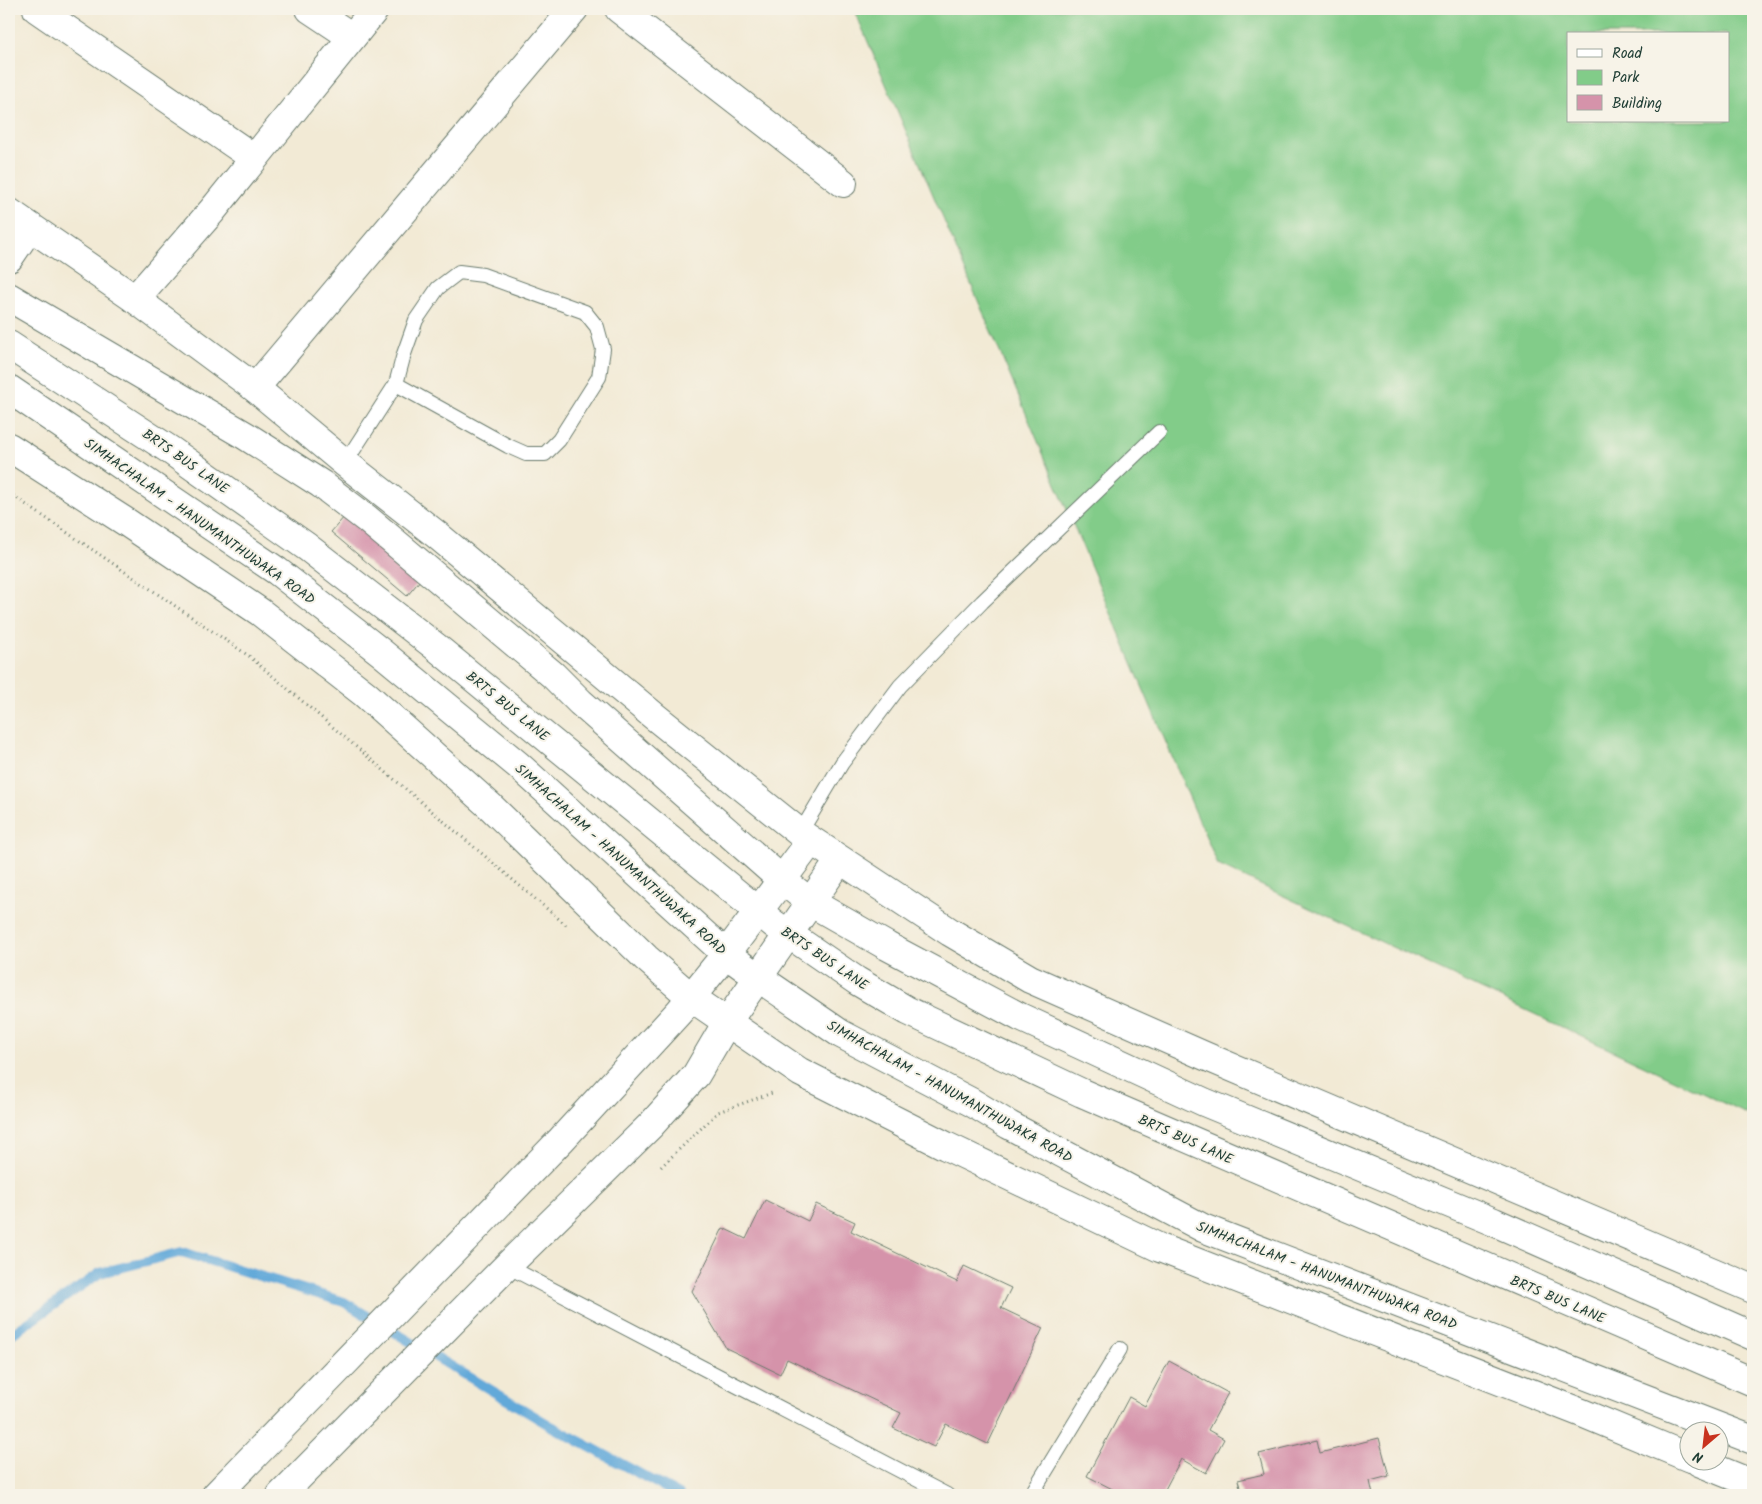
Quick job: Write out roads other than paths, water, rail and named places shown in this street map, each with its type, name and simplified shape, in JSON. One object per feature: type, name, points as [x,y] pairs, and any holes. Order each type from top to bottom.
[{"type":"street","points":[[38,9],[254,158]]},
{"type":"street","points":[[310,9],[352,37]]},
{"type":"street","points":[[134,299],[212,212],[375,9]]},
{"type":"street","points":[[255,388],[574,9]]},
{"type":"street","points":[[618,9],[843,183]]},
{"type":"street","points":[[9,258],[19,220],[134,299],[255,388],[345,464],[437,535],[654,716],[805,837],[950,932],[1030,979],[1205,1056],[1753,1290]]},
{"type":"street","points":[[9,297],[246,436],[321,484],[368,519],[553,675],[580,702],[782,880],[810,902],[887,946],[1020,1017],[1187,1094],[1494,1222],[1753,1336]]},
{"type":"street","name":"BRTS BUS LANE","points":[[9,345],[170,450],[307,547],[436,647],[758,912],[857,981],[908,1012],[1074,1089],[1272,1176],[1753,1382]]},
{"type":"street","name":"SIMHACHALAM - HANUMANTHUWAKA ROAD","points":[[9,390],[276,571],[382,652],[518,765],[726,954],[841,1034],[1203,1228],[1753,1440]]},
{"type":"street","points":[[9,447],[126,522],[260,612],[365,694],[491,807],[646,958],[692,998],[800,1072],[946,1146],[1160,1248],[1680,1454]]},
{"type":"street","points":[[216,1495],[561,1140],[692,998],[782,880],[805,837]]},
{"type":"street","points":[[281,1495],[507,1266],[651,1126],[696,1075],[727,1022],[840,860]]},
{"type":"street","points":[[1723,1472],[1753,1484]]},
{"type":"lane","points":[[345,464],[396,384],[416,320],[438,288],[459,272],[483,275],[584,312],[597,327],[603,350],[599,377],[559,440],[545,454],[526,454],[514,449],[396,384]]},
{"type":"lane","points":[[805,837],[842,764],[900,686],[982,602],[1159,432]]},
{"type":"lane","points":[[507,1266],[947,1495]]},
{"type":"lane","points":[[1031,1495],[1120,1349]]},
{"type":"waterway","points":[[9,1336],[100,1273],[182,1252],[344,1302],[551,1426],[679,1495]]}]
